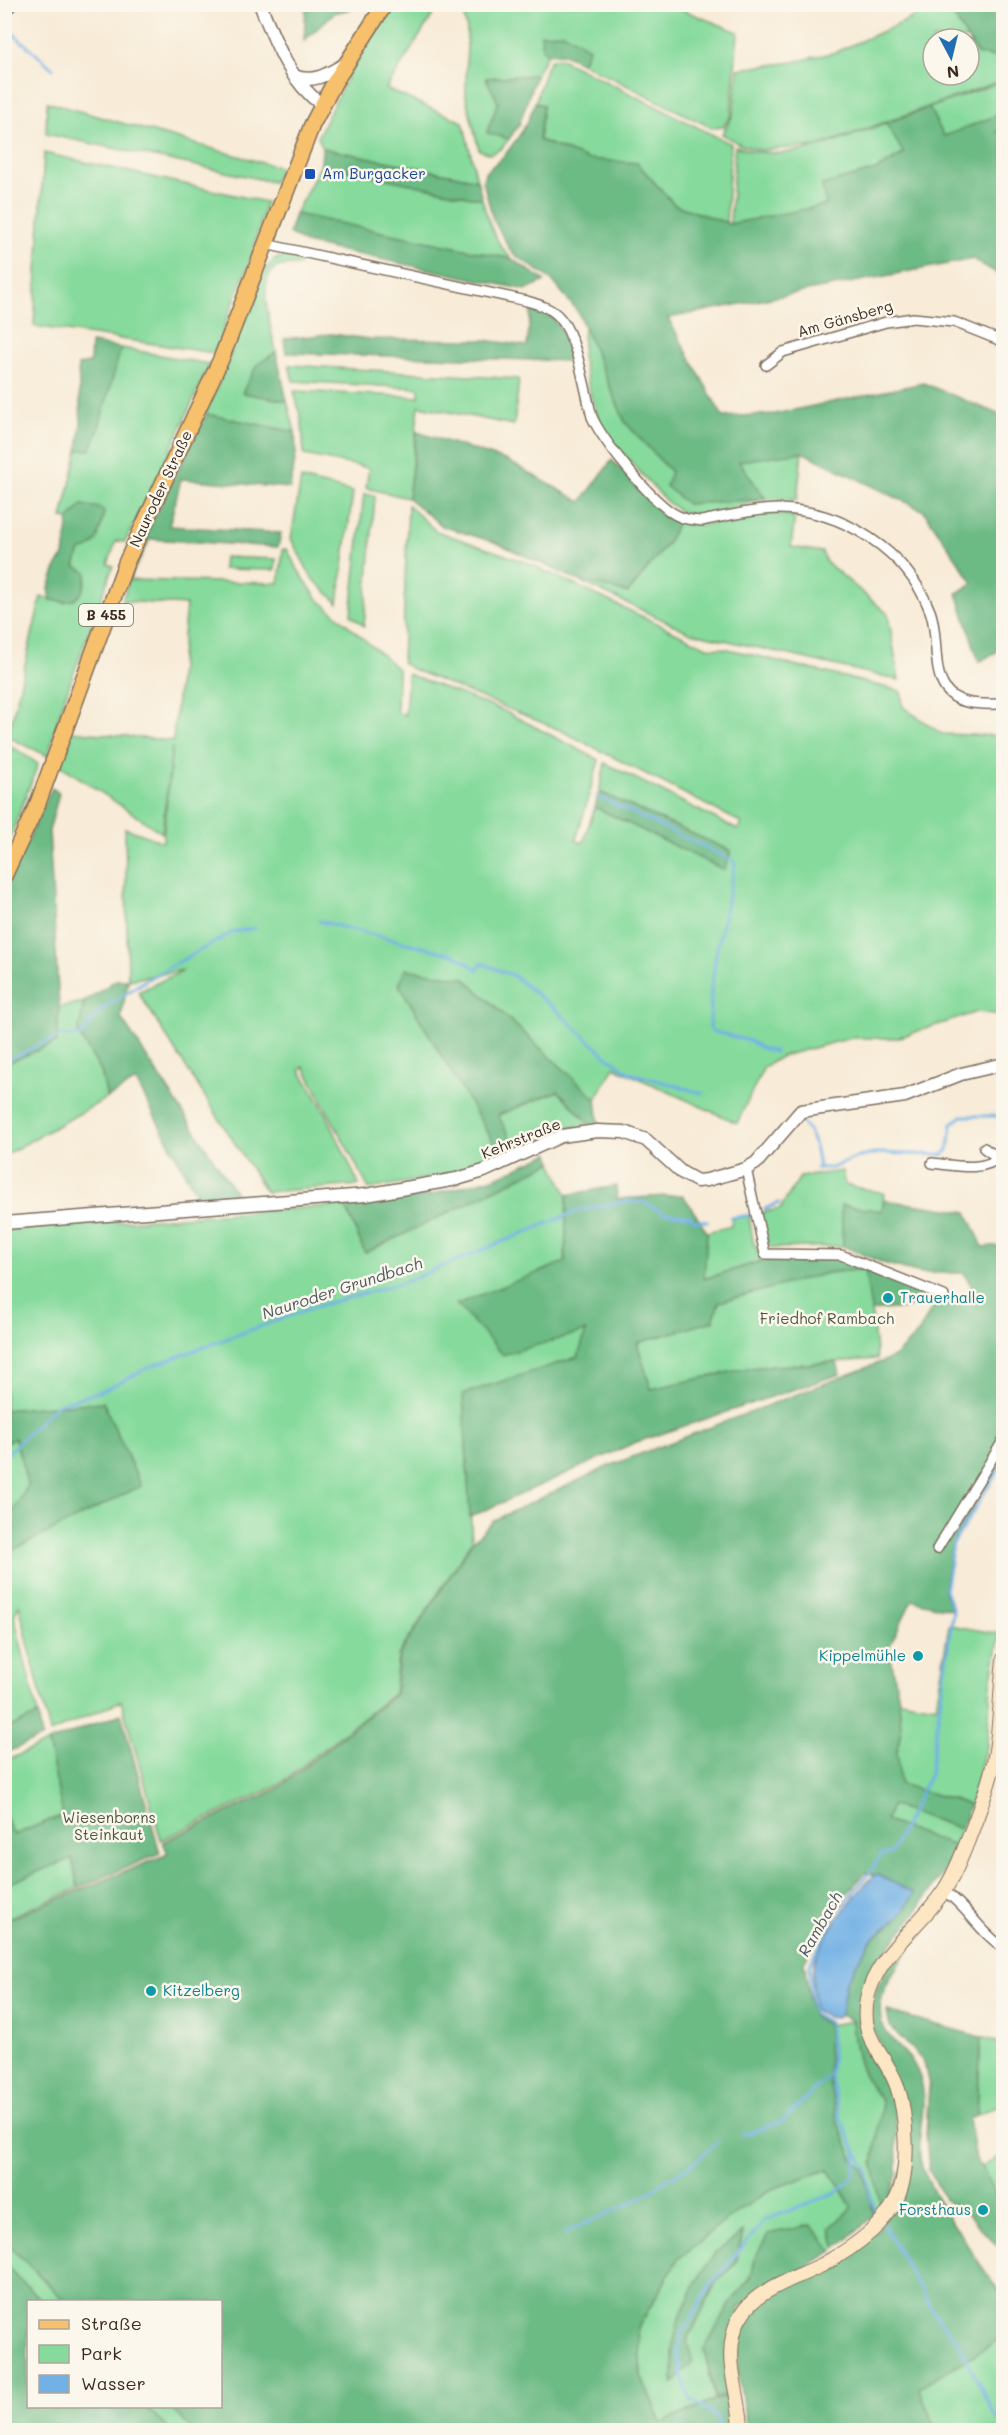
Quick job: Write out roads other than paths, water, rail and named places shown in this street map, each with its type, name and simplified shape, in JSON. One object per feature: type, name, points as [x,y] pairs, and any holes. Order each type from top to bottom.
[{"type":"main road","name":"B 455","points":[[322,105],[346,63],[385,4]]},
{"type":"main road","name":"Nauroder Straße","points":[[4,876],[49,774],[126,563],[210,385],[241,313],[265,244],[322,105]]},
{"type":"main road","points":[[741,2430],[739,2403],[730,2360],[733,2335],[742,2313],[759,2295],[825,2263],[880,2221],[898,2196],[904,2174],[903,2111],[897,2086],[870,2040],[866,2018],[867,1997],[870,1986],[882,1965],[944,1891],[956,1870],[994,1762],[1004,1659]]},
{"type":"street","points":[[4,10],[11,4]]},
{"type":"street","points":[[260,4],[294,76],[310,97],[322,105]]},
{"type":"street","points":[[294,76],[314,79],[346,63]]},
{"type":"street","points":[[265,244],[527,302],[555,313],[561,318],[572,342],[588,406],[597,428],[661,504],[672,513],[691,520],[702,521],[779,509],[840,521],[857,530],[900,562],[923,598],[933,623],[939,671],[945,688],[959,700],[968,703],[1004,704]]},
{"type":"street","name":"Am Gänsberg","points":[[766,365],[783,352],[886,322],[913,318],[954,322],[1004,342]]},
{"type":"street","name":"Kehrstraße","points":[[4,1223],[366,1195],[417,1187],[484,1171],[561,1136],[597,1131],[624,1132],[646,1140],[681,1172],[697,1180],[746,1169],[765,1156],[801,1111],[905,1096],[961,1074],[1004,1064]]},
{"type":"street","points":[[984,1148],[992,1154],[1002,1156]]},
{"type":"street","points":[[932,1163],[975,1166],[989,1163],[1002,1156]]},
{"type":"street","points":[[746,1169],[765,1254],[841,1255],[944,1296]]},
{"type":"street","points":[[937,1549],[1004,1439]]},
{"type":"street","points":[[944,1891],[960,1903],[990,1938],[1004,1948]]},
{"type":"water","points":[[876,1874],[914,1893],[902,1914],[871,1940],[860,1958],[846,1982],[841,2015],[836,2018],[828,2017],[815,2010],[813,1968],[817,1956],[838,1917]]},
{"type":"waterway","points":[[8,29],[53,69]]},
{"type":"waterway","points":[[597,796],[734,861],[716,954],[711,990],[710,1028],[712,1031],[750,1041],[761,1048],[775,1052]]},
{"type":"waterway","points":[[319,921],[455,955],[478,970],[481,963],[514,976],[555,1009],[605,1055],[630,1073],[702,1093]]},
{"type":"waterway","points":[[4,1062],[61,1035],[81,1036],[102,1009],[148,979],[233,932],[255,928]]},
{"type":"waterway","points":[[816,1168],[832,1168],[855,1158],[879,1153],[943,1155],[948,1150],[952,1124],[962,1116],[1004,1116]]},
{"type":"waterway","points":[[800,1120],[814,1142],[819,1167]]},
{"type":"waterway","name":"Nauroder Grundbach","points":[[4,1457],[56,1405],[107,1389],[149,1367],[314,1307],[402,1283],[580,1210],[620,1202],[643,1202],[664,1213],[690,1216],[695,1221],[707,1221]]},
{"type":"waterway","points":[[765,1209],[779,1203]]},
{"type":"waterway","points":[[731,1218],[751,1215]]},
{"type":"waterway","name":"Rambach","points":[[879,2219],[871,2198],[866,2167],[856,2152],[840,2118],[830,2074],[832,2048],[829,2023],[813,2013],[809,1966],[838,1910],[868,1875],[881,1855],[891,1853],[930,1774],[953,1610],[945,1590],[953,1544],[1004,1462]]},
{"type":"waterway","points":[[743,2135],[783,2121],[830,2074]]},
{"type":"waterway","points":[[564,2233],[631,2203],[694,2163],[717,2142]]},
{"type":"waterway","points":[[719,2430],[718,2419],[690,2399],[682,2377],[678,2352],[684,2330],[712,2283],[765,2220],[837,2192],[853,2177],[856,2152]]},
{"type":"waterway","name":"Rambach","points":[[883,2224],[935,2314],[958,2342],[995,2416],[1004,2425]]},
{"type":"place","name":"Am Burgacker","points":[[310,174]]},
{"type":"place","name":"Trauerhalle","points":[[888,1298]]},
{"type":"place","name":"Kippelmühle","points":[[918,1656]]},
{"type":"place","name":"Kitzelberg","points":[[151,1991]]},
{"type":"place","name":"Forsthaus","points":[[983,2210]]},
{"type":"park label","name":"Friedhof Rambach","points":[[827,1319]]},
{"type":"park label","name":"Wiesenborns Steinkaut","points":[[109,1826]]}]
